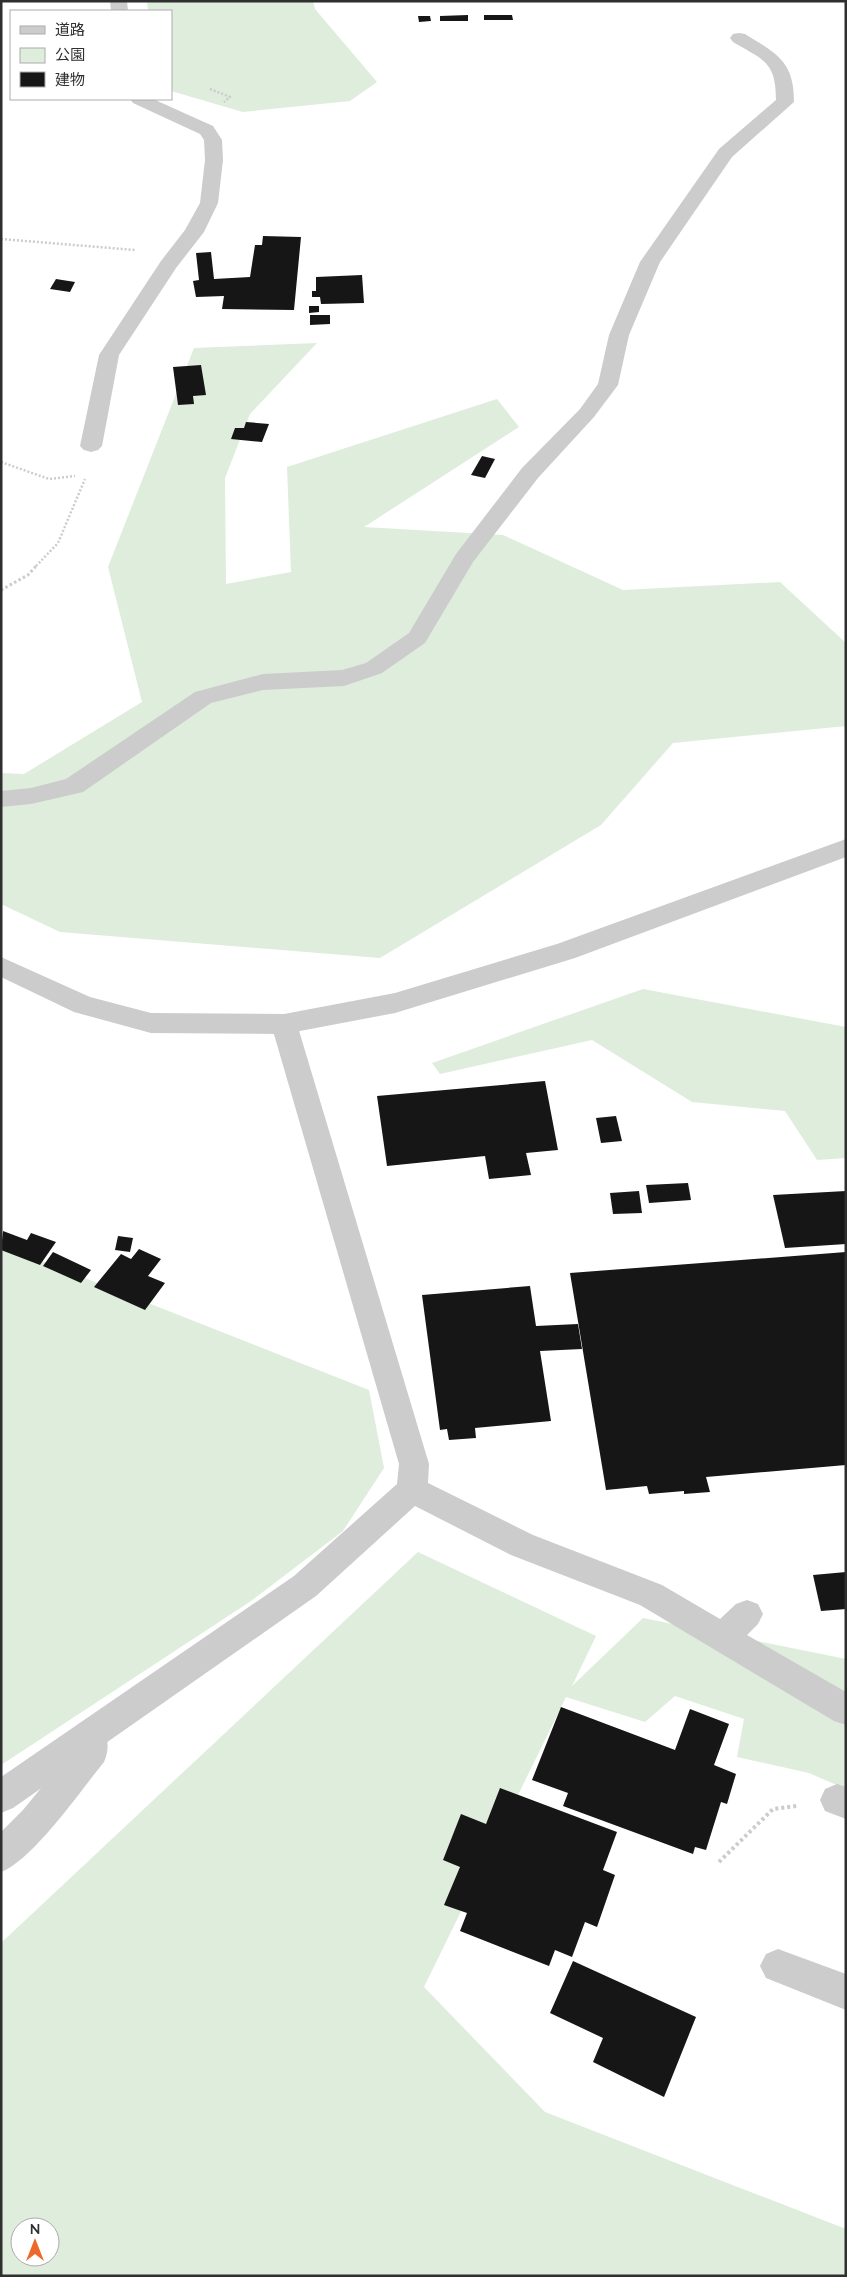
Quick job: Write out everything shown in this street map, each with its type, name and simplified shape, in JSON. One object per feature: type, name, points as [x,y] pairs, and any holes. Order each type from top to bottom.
[{"type":"street","points":[[1,799],[31,796],[74,786],[203,697],[263,682],[344,678],[374,668],[417,638],[464,558],[530,473],[587,413],[608,385],[619,335],[650,262],[726,153],[785,102],[786,80],[778,63],[739,38]]},
{"type":"street","points":[[91,446],[103,423],[109,355],[178,252],[194,232],[209,203],[214,160],[213,140],[203,128],[141,100]]},
{"type":"street","points":[[1,966],[83,1006],[151,1023],[284,1024],[395,1002],[566,950],[846,848]]},
{"type":"street","points":[[1,1797],[305,1586],[412,1490],[414,1464],[284,1024]]},
{"type":"street","points":[[412,1490],[522,1544],[651,1594],[846,1710]]},
{"type":"street","points":[[722,1637],[747,1614]]},
{"type":"street","points":[[1,1856],[35,1821],[92,1751],[90,1735]]},
{"type":"street","points":[[778,1966],[846,1992]]},
{"type":"path","points":[[1,240],[178,252]]},
{"type":"path","points":[[1,590],[28,575],[58,543],[95,454],[91,446]]},
{"type":"path","points":[[1,462],[49,478],[67,478],[87,474]]},
{"type":"path","points":[[718,1862],[773,1810],[841,1802]]},
{"type":"green space","points":[[147,1],[313,1],[315,9],[377,82],[350,101],[243,112],[172,91],[172,10],[148,10]]},
{"type":"green space","points":[[317,343],[250,414],[225,478],[226,584],[291,572],[287,467],[497,399],[519,427],[364,527],[503,535],[623,590],[780,582],[846,643],[846,726],[673,743],[601,825],[380,958],[60,932],[1,904],[1,773],[24,774],[142,702],[108,567],[194,348]]},
{"type":"green space","points":[[643,989],[846,1027],[846,1158],[817,1160],[785,1111],[692,1102],[592,1040],[440,1074],[432,1063]]},
{"type":"green space","points":[[1,1245],[369,1390],[384,1468],[343,1531],[251,1601],[1,1765]]},
{"type":"green space","points":[[418,1552],[596,1636],[572,1686],[643,1618],[846,1659],[846,1789],[809,1773],[737,1757],[744,1719],[675,1696],[645,1722],[566,1697],[424,1987],[545,2112],[846,2229],[846,2276],[1,2276],[1,1943]]},
{"type":"building","points":[[468,15],[468,21],[440,21],[440,16]]},
{"type":"building","points":[[484,15],[512,15],[513,20],[484,20]]},
{"type":"building","points":[[418,16],[430,16],[431,21],[419,22]]},
{"type":"building","points":[[263,236],[301,237],[294,310],[222,309],[224,296],[196,297],[193,281],[199,280],[196,253],[211,252],[214,279],[250,277],[255,245],[262,245]]},
{"type":"building","points":[[362,275],[364,303],[321,304],[320,297],[312,297],[312,291],[316,291],[316,277]]},
{"type":"building","points":[[56,279],[75,282],[70,292],[50,289]]},
{"type":"building","points":[[309,306],[319,306],[319,312],[309,313]]},
{"type":"building","points":[[310,315],[330,315],[330,324],[310,325]]},
{"type":"building","points":[[201,365],[206,395],[193,396],[194,404],[178,405],[173,367]]},
{"type":"building","points":[[246,422],[269,424],[262,442],[231,439],[235,428],[244,428]]},
{"type":"building","points":[[482,456],[495,459],[485,478],[471,475]]},
{"type":"building","points":[[545,1081],[558,1150],[526,1153],[531,1175],[489,1179],[485,1156],[387,1166],[377,1096]]},
{"type":"building","points":[[616,1116],[622,1141],[601,1143],[596,1118]]},
{"type":"building","points":[[688,1183],[691,1200],[649,1203],[646,1185]]},
{"type":"building","points":[[639,1191],[642,1213],[613,1214],[610,1193]]},
{"type":"building","points":[[846,1191],[846,1244],[785,1248],[773,1195]]},
{"type":"building","points":[[3,1231],[27,1240],[31,1233],[56,1242],[40,1265],[1,1250]]},
{"type":"building","points":[[118,1236],[133,1238],[130,1252],[115,1250]]},
{"type":"building","points":[[139,1249],[161,1259],[148,1276],[165,1283],[145,1310],[94,1287],[121,1254],[131,1259]]},
{"type":"building","points":[[53,1252],[91,1270],[81,1283],[43,1266]]},
{"type":"building","points":[[846,1252],[846,1465],[706,1477],[710,1492],[684,1494],[684,1491],[649,1494],[647,1486],[606,1490],[570,1273]]},
{"type":"building","points":[[530,1286],[536,1326],[578,1324],[582,1349],[540,1351],[551,1421],[475,1428],[476,1438],[449,1440],[447,1429],[440,1430],[422,1295]]},
{"type":"building","points":[[846,1572],[846,1609],[821,1611],[813,1575]]},
{"type":"building","points":[[561,1707],[675,1750],[690,1709],[729,1724],[714,1765],[736,1774],[727,1804],[721,1802],[706,1850],[695,1847],[693,1854],[563,1806],[568,1793],[532,1780]]},
{"type":"building","points":[[500,1788],[617,1832],[603,1870],[615,1875],[597,1927],[585,1922],[572,1957],[555,1950],[549,1966],[460,1931],[467,1913],[444,1905],[460,1867],[443,1860],[461,1814],[486,1824]]},
{"type":"building","points":[[573,1961],[696,2017],[664,2097],[593,2062],[603,2038],[550,2013]]}]
